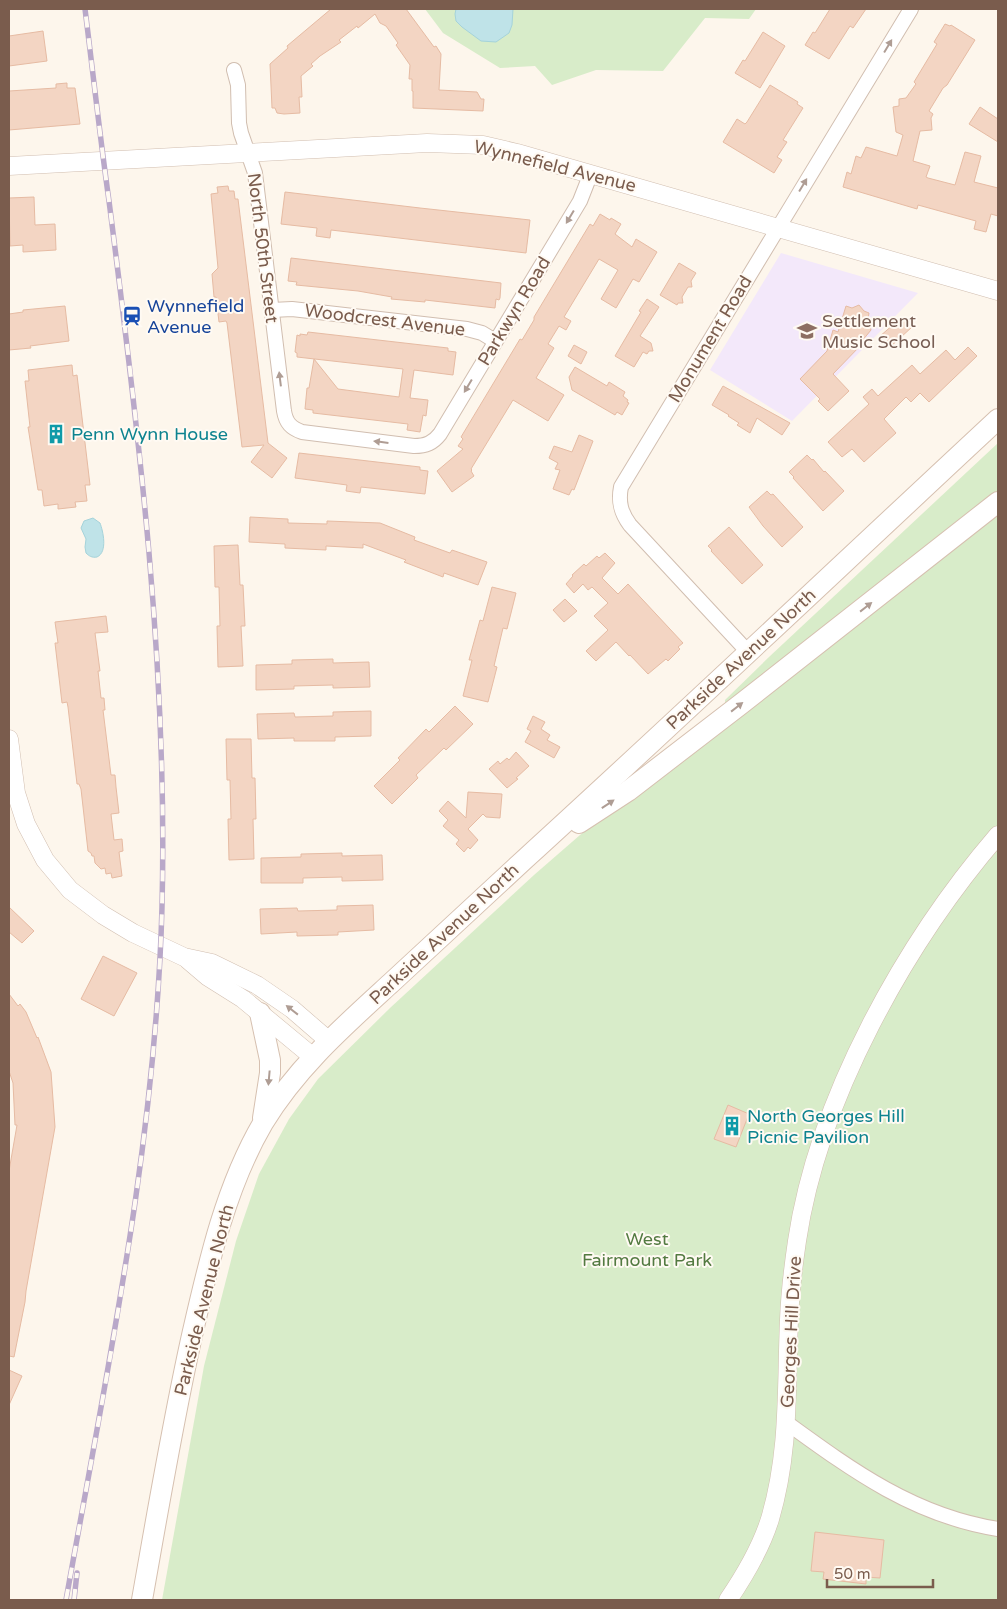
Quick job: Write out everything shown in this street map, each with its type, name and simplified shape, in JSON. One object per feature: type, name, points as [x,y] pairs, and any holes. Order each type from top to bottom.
[{"type":"main road","name":"Parkside Avenue North","points":[[142,1600],[181,1386],[214,1247],[245,1159],[262,1125],[282,1094],[313,1057],[363,1008],[524,861],[998,419]]},
{"type":"main road","points":[[524,861],[635,785],[998,502]]},
{"type":"main road","points":[[260,1012],[270,1060],[270,1073],[262,1125]]},
{"type":"street","name":"Monument Road","points":[[748,652],[630,525],[621,510],[620,495],[624,479],[911,9]]},
{"type":"street","name":"North 50th Street","points":[[234,70],[238,85],[239,123],[255,173],[284,411],[287,421],[297,431],[308,434],[414,446],[429,444]]},
{"type":"street","name":"Wynnefield Avenue","points":[[9,166],[248,152],[427,143],[466,143],[496,148],[591,173],[998,290]]},
{"type":"street","name":"Parkwyn Road","points":[[429,444],[440,434],[580,201],[591,173]]},
{"type":"street","name":"Woodcrest Avenue","points":[[272,310],[292,309],[467,329],[482,333],[495,341]]},
{"type":"street","points":[[9,739],[14,781],[20,807],[34,840],[51,869],[70,890],[103,916],[133,933],[184,957],[212,963],[257,985],[292,1009],[329,1041]]},
{"type":"street","name":"Georges Hill Drive","points":[[728,1600],[747,1571],[769,1521],[782,1462],[787,1423],[788,1319],[797,1240],[802,1210],[832,1113],[861,1047],[909,958],[950,896],[998,835]]},
{"type":"street","points":[[184,957],[208,977],[260,1012],[313,1057]]},
{"type":"street","points":[[787,1423],[838,1460],[884,1489],[922,1507],[955,1519],[998,1529]]},
{"type":"shaded area","name":"Settlement Music School","points":[[781,253],[918,293],[792,421],[710,370]]},
{"type":"green space","points":[[425,9],[756,9],[749,19],[705,18],[663,71],[596,70],[552,85],[535,66],[500,68],[443,33]]},
{"type":"green space","points":[[998,443],[998,493],[728,703],[725,703],[725,700],[769,657]]},
{"type":"green space","name":"West Fairmount Park","points":[[998,509],[998,1600],[162,1600],[204,1366],[236,1241],[259,1174],[289,1119],[318,1079],[390,1008],[580,835]]},
{"type":"water","points":[[456,9],[513,9],[512,25],[509,33],[496,42],[481,41],[456,21]]},
{"type":"water","points":[[93,518],[100,523],[104,541],[103,551],[97,557],[86,553],[86,539],[81,528],[84,521]]},
{"type":"building","points":[[331,9],[406,9],[441,54],[439,90],[477,92],[481,99],[484,99],[483,111],[413,108],[412,79],[409,79],[410,65],[396,45],[398,43],[386,26],[380,23],[375,14],[339,40],[341,42],[320,56],[311,64],[313,66],[301,76],[302,97],[299,97],[300,113],[277,113],[275,108],[272,108],[270,64],[288,48],[287,46]]},
{"type":"building","points":[[830,9],[866,9],[853,28],[850,26],[829,59],[805,45]]},
{"type":"building","points":[[945,24],[951,25],[975,40],[929,111],[933,114],[931,118],[932,130],[920,131],[913,161],[930,166],[926,177],[955,185],[965,152],[981,156],[974,182],[998,188],[998,216],[991,214],[986,232],[974,229],[976,221],[918,205],[917,209],[843,187],[847,172],[851,174],[856,156],[861,158],[866,147],[897,156],[903,135],[896,132],[893,107],[899,106],[899,99],[906,98],[916,84],[914,82],[937,44],[934,42]]},
{"type":"building","points":[[43,31],[47,61],[9,66],[9,36]]},
{"type":"building","points":[[763,32],[785,46],[760,88],[735,73]]},
{"type":"building","points":[[67,83],[67,88],[75,88],[80,124],[9,130],[9,91],[56,88],[56,84]]},
{"type":"building","points":[[770,85],[798,102],[797,104],[803,108],[783,140],[787,142],[777,157],[782,160],[774,173],[723,142],[737,119],[745,124],[747,122]]},
{"type":"building","points":[[980,107],[998,119],[998,142],[969,124]]},
{"type":"building","points":[[228,186],[229,191],[234,191],[235,199],[238,199],[268,443],[287,458],[272,478],[251,462],[264,445],[242,447],[227,323],[226,321],[219,322],[216,297],[214,297],[212,274],[218,268],[211,194],[218,193],[217,187]]},
{"type":"building","points":[[285,192],[530,220],[526,253],[331,230],[330,238],[316,236],[317,228],[281,224]]},
{"type":"building","points":[[34,197],[35,225],[55,224],[56,250],[23,252],[23,245],[10,246],[9,198]]},
{"type":"building","points":[[600,214],[621,224],[615,234],[632,247],[636,239],[657,252],[639,282],[633,279],[616,308],[601,299],[618,270],[599,259],[564,317],[571,321],[566,330],[559,326],[548,344],[554,348],[536,378],[564,395],[548,421],[513,400],[471,469],[474,476],[452,492],[437,471],[463,449],[458,446],[463,439],[461,437],[520,339],[522,340],[590,224],[593,226]]},
{"type":"building","points":[[291,258],[501,283],[500,298],[499,300],[496,299],[495,308],[425,300],[425,302],[391,299],[392,297],[358,291],[296,285],[297,282],[288,281]]},
{"type":"building","points":[[679,263],[696,273],[691,281],[692,287],[688,287],[682,297],[683,303],[678,303],[677,305],[660,295]]},
{"type":"building","points":[[647,299],[659,307],[640,336],[651,343],[653,351],[649,351],[647,354],[643,352],[634,367],[615,356]]},
{"type":"building","points":[[859,305],[864,311],[869,313],[868,319],[871,330],[861,345],[833,374],[849,391],[828,411],[818,401],[820,399],[800,379],[827,351],[833,330],[838,332],[846,306],[852,308]]},
{"type":"building","points":[[65,306],[69,341],[9,350],[9,314],[23,312],[23,310]]},
{"type":"building","points":[[902,317],[912,327],[889,348],[879,337]]},
{"type":"building","points":[[308,332],[448,348],[448,351],[456,352],[453,375],[414,370],[410,398],[428,400],[426,416],[423,415],[420,432],[407,430],[408,424],[313,413],[313,410],[305,409],[307,388],[309,388],[314,359],[338,389],[399,397],[403,369],[297,357],[295,352],[297,335],[307,335]]},
{"type":"building","points":[[574,345],[587,352],[581,364],[568,356]]},
{"type":"building","points":[[968,347],[977,356],[929,402],[920,393],[911,402],[906,397],[884,419],[896,433],[864,462],[852,449],[842,457],[828,442],[869,404],[863,397],[872,389],[878,396],[912,365],[920,374],[946,350],[955,360]]},
{"type":"building","name":"Penn Wynn House","points":[[72,365],[73,376],[77,375],[90,485],[85,485],[87,501],[75,502],[76,507],[58,509],[58,504],[44,506],[42,490],[38,490],[28,427],[30,427],[25,381],[29,381],[28,370]]},
{"type":"building","points":[[575,367],[607,386],[609,382],[625,392],[623,396],[629,403],[622,415],[617,412],[615,415],[572,390],[569,377]]},
{"type":"building","points":[[723,386],[790,423],[782,435],[757,418],[750,433],[737,425],[739,423],[729,415],[712,405]]},
{"type":"building","points":[[579,435],[593,441],[574,490],[572,489],[569,495],[553,489],[560,470],[555,469],[558,463],[549,458],[554,446],[572,452]]},
{"type":"building","points":[[299,453],[420,467],[420,470],[428,471],[425,494],[361,487],[360,493],[346,491],[347,485],[295,478]]},
{"type":"building","points":[[807,455],[844,491],[823,511],[789,472]]},
{"type":"building","points":[[767,491],[771,495],[773,494],[803,527],[782,547],[749,507]]},
{"type":"building","points":[[250,517],[288,519],[288,523],[327,524],[327,521],[380,523],[415,537],[414,540],[450,553],[452,550],[487,562],[478,585],[444,573],[443,577],[404,562],[406,560],[363,544],[363,548],[326,546],[326,550],[285,548],[285,544],[249,542]]},
{"type":"building","points":[[729,527],[763,565],[742,584],[708,546]]},
{"type":"building","points":[[238,545],[240,585],[243,585],[245,626],[241,626],[243,666],[218,667],[217,626],[220,626],[219,587],[215,587],[214,546]]},
{"type":"building","points":[[605,553],[615,563],[602,578],[618,594],[628,584],[683,643],[678,647],[680,649],[668,661],[666,659],[648,674],[616,642],[596,661],[586,651],[608,630],[594,616],[608,603],[592,587],[588,590],[583,584],[574,593],[566,584],[572,575],[584,564],[586,566],[597,556],[599,558]]},
{"type":"building","points":[[492,587],[516,593],[507,629],[503,628],[494,666],[497,667],[488,702],[463,696],[472,660],[469,660],[480,620],[483,621]]},
{"type":"building","points":[[565,599],[577,611],[564,622],[553,610]]},
{"type":"building","points":[[106,616],[108,632],[95,633],[101,698],[104,698],[105,710],[103,710],[111,775],[115,775],[119,813],[111,814],[114,840],[122,839],[123,851],[119,852],[122,876],[112,878],[111,873],[106,874],[105,868],[101,869],[95,863],[94,856],[88,851],[81,789],[79,784],[77,784],[68,707],[67,702],[62,703],[55,643],[58,643],[55,622]]},
{"type":"building","points":[[333,659],[333,663],[369,662],[370,687],[333,688],[333,685],[294,686],[294,689],[256,690],[256,665],[292,664],[292,660]]},
{"type":"building","points":[[455,706],[473,724],[416,775],[418,778],[392,804],[374,786],[400,760],[398,758],[426,729],[429,732]]},
{"type":"building","points":[[371,711],[371,736],[335,737],[335,741],[294,741],[294,738],[258,739],[257,714],[294,713],[295,717],[333,716],[333,712]]},
{"type":"building","points":[[533,716],[545,722],[541,729],[550,735],[547,740],[560,747],[554,758],[525,742],[531,731],[527,729]]},
{"type":"building","points":[[226,739],[251,739],[252,778],[255,778],[256,819],[253,819],[254,859],[229,860],[228,819],[231,819],[230,780],[227,780]]},
{"type":"building","points":[[516,752],[529,766],[507,788],[489,769],[498,761],[500,764],[507,758],[509,760]]},
{"type":"building","points":[[468,792],[502,794],[500,818],[486,817],[483,814],[468,829],[478,840],[470,849],[468,847],[464,852],[456,844],[459,840],[443,826],[448,820],[439,811],[448,801],[466,818]]},
{"type":"building","points":[[342,853],[342,856],[382,855],[383,880],[342,881],[342,877],[303,878],[303,883],[261,883],[261,858],[301,857],[301,854]]},
{"type":"building","points":[[373,905],[374,930],[338,932],[338,935],[297,936],[297,932],[261,934],[260,909],[297,908],[298,911],[337,910],[337,906]]},
{"type":"building","points":[[9,907],[34,931],[22,943],[9,932]]},
{"type":"building","points":[[103,956],[137,973],[114,1016],[81,999]]},
{"type":"building","points":[[9,994],[18,1006],[20,1004],[26,1012],[51,1072],[55,1127],[14,1357],[9,1356],[9,1171],[17,1125],[15,1125],[13,1083],[9,1071]]},
{"type":"building","name":"North Georges Hill Picnic Pavilion","points":[[728,1105],[749,1114],[736,1147],[714,1139]]},
{"type":"building","points":[[9,1370],[22,1376],[9,1405]]},
{"type":"building","points":[[815,1532],[884,1540],[880,1578],[866,1577],[866,1584],[823,1579],[824,1572],[811,1571]]},
{"type":"railway","points":[[66,1600],[113,1341],[140,1168],[158,995],[162,907],[163,818],[160,730],[156,641],[149,553],[131,377],[85,9]]},
{"type":"railway","points":[[74,1600],[77,1573]]},
{"type":"place","name":"Wynnefield Avenue","points":[[132,316]]},
{"type":"place","name":"Settlement Music School","points":[[807,331]]},
{"type":"place","name":"Penn Wynn House","points":[[56,434]]},
{"type":"place","name":"North Georges Hill Picnic Pavilion","points":[[732,1126]]}]
